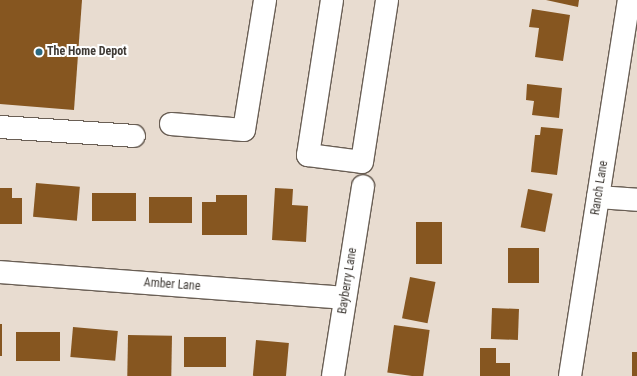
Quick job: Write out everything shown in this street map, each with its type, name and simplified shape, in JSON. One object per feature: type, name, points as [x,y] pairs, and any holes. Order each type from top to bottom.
[{"type":"street","points":[[171,124],[244,130],[265,0]]},
{"type":"street","points":[[332,0],[308,155],[362,162],[387,0]]},
{"type":"street","name":"Ranch Lane","points":[[570,376],[629,0]]},
{"type":"street","points":[[0,127],[134,136]]},
{"type":"street","name":"Bayberry Lane","points":[[333,376],[363,186]]},
{"type":"street","points":[[598,197],[637,200]]},
{"type":"street","name":"Amber Lane","points":[[0,272],[345,298]]},
{"type":"building","name":"The Home Depot","points":[[0,0],[82,0],[74,110],[0,104]]},
{"type":"building","points":[[546,0],[579,0],[578,7]]},
{"type":"building","points":[[532,9],[570,15],[563,61],[535,57],[539,28],[529,27]]},
{"type":"building","points":[[527,84],[562,88],[559,118],[532,115],[534,101],[526,100]]},
{"type":"building","points":[[541,127],[563,129],[557,175],[531,172],[535,135],[540,135]]},
{"type":"building","points":[[36,183],[80,187],[77,221],[33,217]]},
{"type":"building","points":[[0,188],[12,188],[12,198],[22,198],[22,224],[0,224]]},
{"type":"building","points":[[275,188],[293,189],[292,205],[308,206],[306,242],[272,240]]},
{"type":"building","points":[[528,189],[553,194],[545,232],[521,227]]},
{"type":"building","points":[[92,193],[136,193],[136,221],[92,221]]},
{"type":"building","points":[[216,195],[247,195],[247,235],[202,235],[202,202],[216,202]]},
{"type":"building","points":[[149,197],[192,197],[192,223],[149,223]]},
{"type":"building","points":[[416,222],[442,222],[442,264],[416,264]]},
{"type":"building","points":[[508,248],[539,248],[539,283],[508,283]]},
{"type":"building","points":[[410,277],[436,282],[428,323],[402,318]]},
{"type":"building","points":[[492,308],[519,309],[518,340],[491,339]]},
{"type":"building","points":[[0,324],[2,324],[2,356],[0,356]]},
{"type":"building","points":[[394,325],[430,330],[423,376],[387,373]]},
{"type":"building","points":[[73,327],[118,331],[115,361],[70,357]]},
{"type":"building","points":[[16,332],[60,332],[60,361],[16,361]]},
{"type":"building","points":[[128,335],[172,336],[171,376],[127,376]]},
{"type":"building","points":[[184,337],[226,337],[226,367],[184,367]]},
{"type":"building","points":[[256,340],[289,343],[286,376],[253,376]]},
{"type":"building","points":[[480,348],[496,348],[496,363],[510,363],[510,376],[480,376]]},
{"type":"building","points":[[632,352],[637,352],[637,376],[632,376]]},
{"type":"place","name":"The Home Depot","points":[[39,52]]}]
